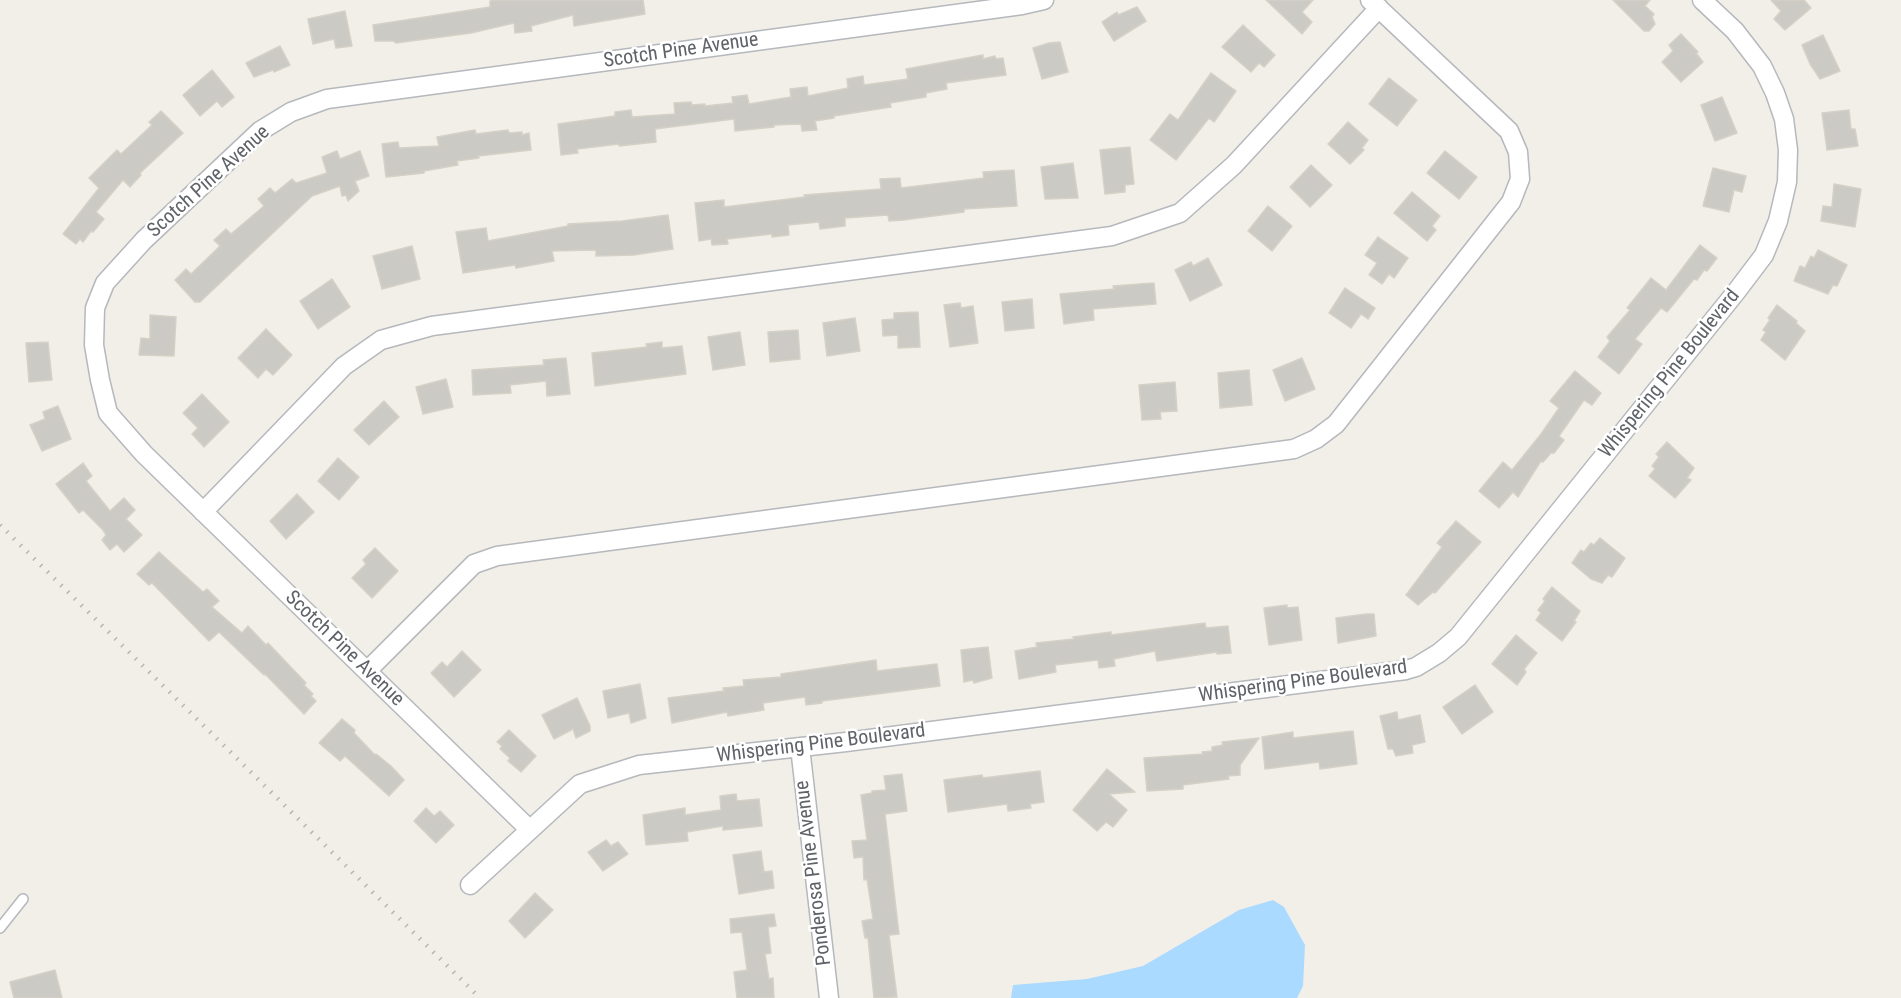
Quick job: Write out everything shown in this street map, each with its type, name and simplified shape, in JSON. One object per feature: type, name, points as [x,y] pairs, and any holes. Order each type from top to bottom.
[{"type":"street","name":"Scotch Pine Avenue","points":[[529,829],[144,454],[108,413],[94,345],[95,308],[105,282],[144,240],[260,131],[291,112],[327,99],[1044,0]]},
{"type":"street","name":"Whispering Pine Boulevard","points":[[470,885],[579,784],[639,765],[800,747],[1406,670],[1416,667],[1439,653],[1458,637],[1736,292],[1764,255],[1778,221],[1787,182],[1788,150],[1784,119],[1762,66],[1735,31],[1702,0]]},
{"type":"street","points":[[203,512],[344,366],[381,340],[432,326],[1112,236],[1180,213],[1234,165],[1375,4],[1509,131],[1518,152],[1520,179],[1511,202],[1336,424],[1316,439],[1294,449],[497,556],[474,564],[367,671]]},
{"type":"street","name":"Ponderosa Pine Avenue","points":[[800,747],[829,998]]},
{"type":"lane","points":[[0,928],[23,899]]},
{"type":"water","points":[[1273,900],[1284,907],[1305,945],[1303,986],[1297,998],[1011,998],[1013,985],[1087,979],[1143,966],[1239,910]]},
{"type":"building","points":[[643,0],[645,14],[574,26],[573,15],[531,26],[532,31],[515,33],[514,23],[471,33],[396,43],[375,41],[373,25],[490,7],[490,1]]},
{"type":"building","points":[[1266,0],[1313,0],[1302,12],[1312,22],[1302,34]]},
{"type":"building","points":[[1613,0],[1650,0],[1645,6],[1654,14],[1652,17],[1655,24],[1649,31],[1644,31]]},
{"type":"building","points":[[1771,0],[1804,0],[1811,8],[1785,30],[1774,19],[1781,11]]},
{"type":"building","points":[[1137,7],[1146,21],[1114,41],[1102,22],[1117,12],[1118,15]]},
{"type":"building","points":[[345,11],[352,46],[336,48],[334,39],[313,44],[308,19]]},
{"type":"building","points":[[1243,25],[1275,55],[1264,67],[1259,63],[1251,72],[1222,47]]},
{"type":"building","points":[[1681,34],[1698,52],[1696,53],[1703,62],[1681,82],[1662,62],[1673,51],[1669,45]]},
{"type":"building","points":[[1823,35],[1840,71],[1820,79],[1810,64],[1802,45]]},
{"type":"building","points":[[1060,42],[1068,72],[1042,79],[1033,48]]},
{"type":"building","points":[[280,46],[290,65],[254,77],[246,63]]},
{"type":"building","points":[[983,55],[983,59],[995,56],[996,59],[1003,58],[1006,75],[946,83],[947,89],[926,93],[926,97],[890,103],[891,107],[815,121],[817,130],[802,131],[801,124],[774,125],[774,127],[735,131],[734,119],[655,129],[656,142],[577,149],[578,153],[561,155],[558,124],[615,116],[615,112],[631,110],[632,117],[675,114],[674,103],[691,102],[692,105],[705,104],[705,106],[733,103],[732,97],[747,95],[749,104],[791,97],[790,89],[807,87],[808,96],[848,88],[847,79],[863,76],[864,85],[908,79],[906,69]]},
{"type":"building","points":[[212,70],[234,97],[222,107],[217,101],[200,116],[183,95]]},
{"type":"building","points":[[1211,73],[1236,91],[1214,122],[1209,118],[1176,160],[1150,140],[1170,114],[1178,120]]},
{"type":"building","points":[[1389,78],[1417,100],[1397,126],[1369,104]]},
{"type":"building","points":[[1722,97],[1737,133],[1715,141],[1701,105]]},
{"type":"building","points":[[1849,110],[1851,129],[1855,129],[1858,146],[1827,150],[1822,113]]},
{"type":"building","points":[[161,111],[183,133],[140,173],[141,175],[130,187],[123,180],[96,212],[104,219],[83,242],[80,239],[76,244],[63,234],[99,188],[89,178],[117,150],[121,154],[152,125],[149,122]]},
{"type":"building","points":[[1348,122],[1368,140],[1362,148],[1364,150],[1350,164],[1328,144]]},
{"type":"building","points":[[475,130],[476,134],[508,130],[509,133],[522,132],[522,135],[529,133],[531,150],[478,156],[479,158],[457,161],[458,165],[424,171],[424,173],[386,177],[382,144],[398,142],[399,148],[439,146],[437,137]]},
{"type":"building","points":[[1130,147],[1134,184],[1125,185],[1125,192],[1105,194],[1100,150]]},
{"type":"building","points":[[337,151],[340,159],[360,151],[369,176],[355,181],[359,191],[348,201],[346,195],[342,196],[340,186],[312,196],[200,302],[195,302],[175,280],[186,269],[191,274],[220,246],[214,240],[226,229],[231,234],[264,206],[258,199],[270,188],[275,193],[292,179],[296,183],[327,173],[322,157]]},
{"type":"building","points":[[1445,151],[1477,177],[1459,199],[1427,173]]},
{"type":"building","points":[[1073,163],[1078,198],[1045,199],[1041,167]]},
{"type":"building","points":[[1311,165],[1332,185],[1310,207],[1290,187]]},
{"type":"building","points":[[1713,168],[1746,176],[1742,192],[1734,190],[1729,212],[1703,206]]},
{"type":"building","points":[[1014,170],[1017,206],[964,209],[964,212],[889,221],[888,215],[845,218],[845,226],[820,229],[819,222],[788,225],[789,235],[772,237],[772,234],[727,239],[728,244],[712,245],[711,239],[699,241],[695,203],[724,200],[724,207],[805,197],[804,195],[881,189],[880,179],[900,178],[901,188],[984,178],[983,172]]},
{"type":"building","points":[[1834,184],[1861,189],[1855,227],[1821,221],[1823,206],[1832,207]]},
{"type":"building","points":[[1412,192],[1440,216],[1432,226],[1436,230],[1427,241],[1394,213]]},
{"type":"building","points":[[1268,206],[1292,226],[1272,251],[1248,231]]},
{"type":"building","points":[[668,215],[673,249],[634,255],[596,256],[596,250],[552,251],[554,261],[516,268],[515,265],[463,273],[456,232],[486,228],[488,241],[568,226],[568,224],[622,221]]},
{"type":"building","points":[[1378,237],[1408,258],[1394,278],[1389,274],[1382,284],[1369,275],[1377,263],[1365,255]]},
{"type":"building","points":[[1700,245],[1717,258],[1707,271],[1704,270],[1697,280],[1694,279],[1667,312],[1661,308],[1635,339],[1642,344],[1619,374],[1598,357],[1610,341],[1607,337],[1630,310],[1627,308],[1651,278],[1666,290]]},
{"type":"building","points":[[412,246],[420,279],[382,289],[373,256]]},
{"type":"building","points":[[1818,250],[1847,265],[1837,286],[1833,285],[1828,294],[1794,281],[1800,266],[1805,268],[1811,256],[1814,258]]},
{"type":"building","points":[[1208,258],[1222,285],[1190,301],[1175,270],[1191,262],[1193,266]]},
{"type":"building","points":[[332,279],[350,307],[318,329],[300,301]]},
{"type":"building","points":[[1154,283],[1156,304],[1093,309],[1094,320],[1064,324],[1060,294]]},
{"type":"building","points":[[1345,288],[1375,308],[1368,319],[1361,314],[1351,328],[1329,313]]},
{"type":"building","points":[[1032,299],[1034,328],[1005,331],[1002,302]]},
{"type":"building","points":[[960,303],[961,308],[973,306],[978,343],[950,347],[944,305]]},
{"type":"building","points":[[1777,305],[1797,321],[1796,323],[1805,331],[1785,360],[1761,340],[1766,332],[1763,330],[1770,320],[1768,318]]},
{"type":"building","points":[[918,312],[920,347],[898,348],[898,335],[883,336],[882,320],[894,319],[894,313]]},
{"type":"building","points":[[150,315],[176,317],[174,356],[139,355],[141,338],[150,339]]},
{"type":"building","points":[[855,318],[860,351],[827,356],[823,323]]},
{"type":"building","points":[[266,329],[292,355],[273,375],[266,369],[258,378],[238,358]]},
{"type":"building","points":[[798,330],[800,359],[770,362],[768,332]]},
{"type":"building","points":[[740,332],[745,365],[713,370],[708,337]]},
{"type":"building","points":[[48,342],[52,380],[29,382],[26,343]]},
{"type":"building","points":[[662,342],[662,348],[682,346],[686,374],[595,386],[592,353],[647,347],[646,344]]},
{"type":"building","points":[[566,358],[570,394],[547,396],[546,381],[510,385],[511,393],[473,395],[472,370],[544,365],[543,360]]},
{"type":"building","points":[[1302,358],[1315,389],[1285,401],[1273,370]]},
{"type":"building","points":[[1249,370],[1252,405],[1220,408],[1218,373]]},
{"type":"building","points":[[1575,371],[1601,393],[1592,405],[1584,400],[1559,436],[1564,440],[1554,453],[1551,453],[1543,462],[1541,461],[1518,497],[1513,492],[1499,508],[1479,491],[1503,462],[1512,470],[1541,434],[1559,408],[1550,401]]},
{"type":"building","points":[[446,379],[453,407],[423,414],[416,387]]},
{"type":"building","points":[[1175,382],[1177,411],[1160,412],[1161,419],[1142,420],[1139,385]]},
{"type":"building","points":[[202,394],[229,422],[204,447],[192,434],[198,428],[183,413]]},
{"type":"building","points":[[384,401],[399,417],[369,445],[354,430]]},
{"type":"building","points":[[58,406],[71,439],[42,451],[30,425],[45,419],[43,412]]},
{"type":"building","points":[[1667,442],[1694,468],[1687,478],[1691,480],[1675,498],[1649,476],[1655,469],[1652,466],[1659,457],[1656,454]]},
{"type":"building","points":[[338,458],[359,477],[339,500],[318,481]]},
{"type":"building","points":[[83,463],[92,476],[86,481],[110,511],[124,498],[135,510],[126,519],[142,535],[124,552],[117,544],[110,550],[102,540],[106,535],[103,530],[83,510],[79,513],[56,484]]},
{"type":"building","points":[[297,494],[314,512],[286,539],[270,521]]},
{"type":"building","points":[[1456,521],[1481,542],[1435,593],[1433,592],[1418,605],[1406,595],[1442,547],[1437,543]]},
{"type":"building","points":[[1600,538],[1625,558],[1612,577],[1608,575],[1602,583],[1591,579],[1572,563],[1581,550],[1584,552],[1591,543],[1594,545]]},
{"type":"building","points":[[375,548],[398,571],[372,598],[352,578],[366,564],[363,560]]},
{"type":"building","points":[[159,552],[203,592],[207,589],[219,601],[212,607],[242,633],[248,626],[266,645],[268,643],[306,683],[304,685],[316,701],[304,714],[219,632],[209,641],[152,583],[149,585],[137,574]]},
{"type":"building","points":[[1552,587],[1580,611],[1574,621],[1576,622],[1562,641],[1536,620],[1541,613],[1538,610],[1545,601],[1543,599]]},
{"type":"building","points":[[1287,605],[1287,608],[1298,607],[1302,640],[1269,645],[1264,608]]},
{"type":"building","points":[[1374,614],[1376,636],[1338,643],[1336,618]]},
{"type":"building","points":[[1205,623],[1206,628],[1228,626],[1231,653],[1217,654],[1217,652],[1157,661],[1155,651],[1114,659],[1115,666],[1099,668],[1098,660],[1055,665],[1056,672],[1019,679],[1015,651],[1037,647],[1036,643],[1111,632],[1111,635]]},
{"type":"building","points":[[1516,635],[1537,653],[1524,669],[1526,672],[1517,685],[1492,664]]},
{"type":"building","points":[[988,647],[992,678],[974,683],[973,680],[964,682],[961,650]]},
{"type":"building","points":[[462,651],[481,670],[454,697],[431,673],[442,662],[447,667]]},
{"type":"building","points":[[876,660],[877,671],[937,664],[940,686],[806,705],[805,697],[763,703],[764,710],[728,716],[727,712],[672,723],[668,698],[724,691],[723,688],[744,686],[743,680],[781,677],[781,674]]},
{"type":"building","points":[[640,684],[646,718],[631,723],[629,713],[608,718],[603,691]]},
{"type":"building","points":[[1475,685],[1493,712],[1462,734],[1443,707]]},
{"type":"building","points":[[577,698],[590,726],[590,731],[576,738],[573,729],[554,739],[542,715]]},
{"type":"building","points":[[1397,712],[1398,720],[1420,715],[1425,742],[1412,745],[1413,753],[1396,756],[1393,749],[1388,749],[1380,716]]},
{"type":"building","points":[[342,719],[355,730],[354,733],[375,755],[391,766],[404,780],[389,796],[345,756],[340,761],[319,743]]},
{"type":"building","points":[[509,730],[536,756],[521,772],[508,761],[510,758],[500,749],[502,746],[497,742]]},
{"type":"building","points":[[1353,731],[1357,764],[1320,769],[1319,762],[1265,769],[1262,737],[1293,732],[1293,738]]},
{"type":"building","points":[[1259,738],[1240,765],[1240,775],[1228,776],[1229,779],[1183,785],[1183,789],[1147,791],[1144,758],[1203,754],[1202,752],[1212,751],[1212,747],[1223,745],[1222,742]]},
{"type":"building","points":[[1107,769],[1135,792],[1109,794],[1127,810],[1113,827],[1106,822],[1097,831],[1073,810]]},
{"type":"building","points":[[1040,771],[1044,802],[1030,804],[1031,808],[1008,811],[1007,804],[948,812],[944,780]]},
{"type":"building","points":[[902,774],[907,811],[885,814],[899,934],[889,935],[897,997],[874,998],[868,938],[865,938],[862,921],[873,919],[867,879],[864,880],[863,857],[854,858],[852,841],[867,840],[861,795],[886,790],[884,776]]},
{"type":"building","points":[[736,794],[737,801],[759,799],[762,826],[723,830],[723,826],[687,832],[688,841],[646,845],[643,815],[685,808],[685,815],[721,810],[720,796]]},
{"type":"building","points":[[426,808],[434,816],[440,811],[454,825],[436,843],[414,821]]},
{"type":"building","points":[[606,840],[611,846],[618,842],[628,854],[603,871],[588,852]]},
{"type":"building","points":[[761,851],[764,872],[772,871],[774,888],[739,894],[733,855]]},
{"type":"building","points":[[535,893],[553,910],[525,938],[509,921]]},
{"type":"building","points":[[774,914],[776,926],[768,927],[771,953],[765,954],[769,979],[773,978],[774,998],[737,998],[734,972],[747,970],[742,932],[731,933],[730,919]]},
{"type":"building","points":[[55,970],[62,998],[14,998],[10,982]]},
{"type":"railway","points":[[0,525],[480,998]]}]
